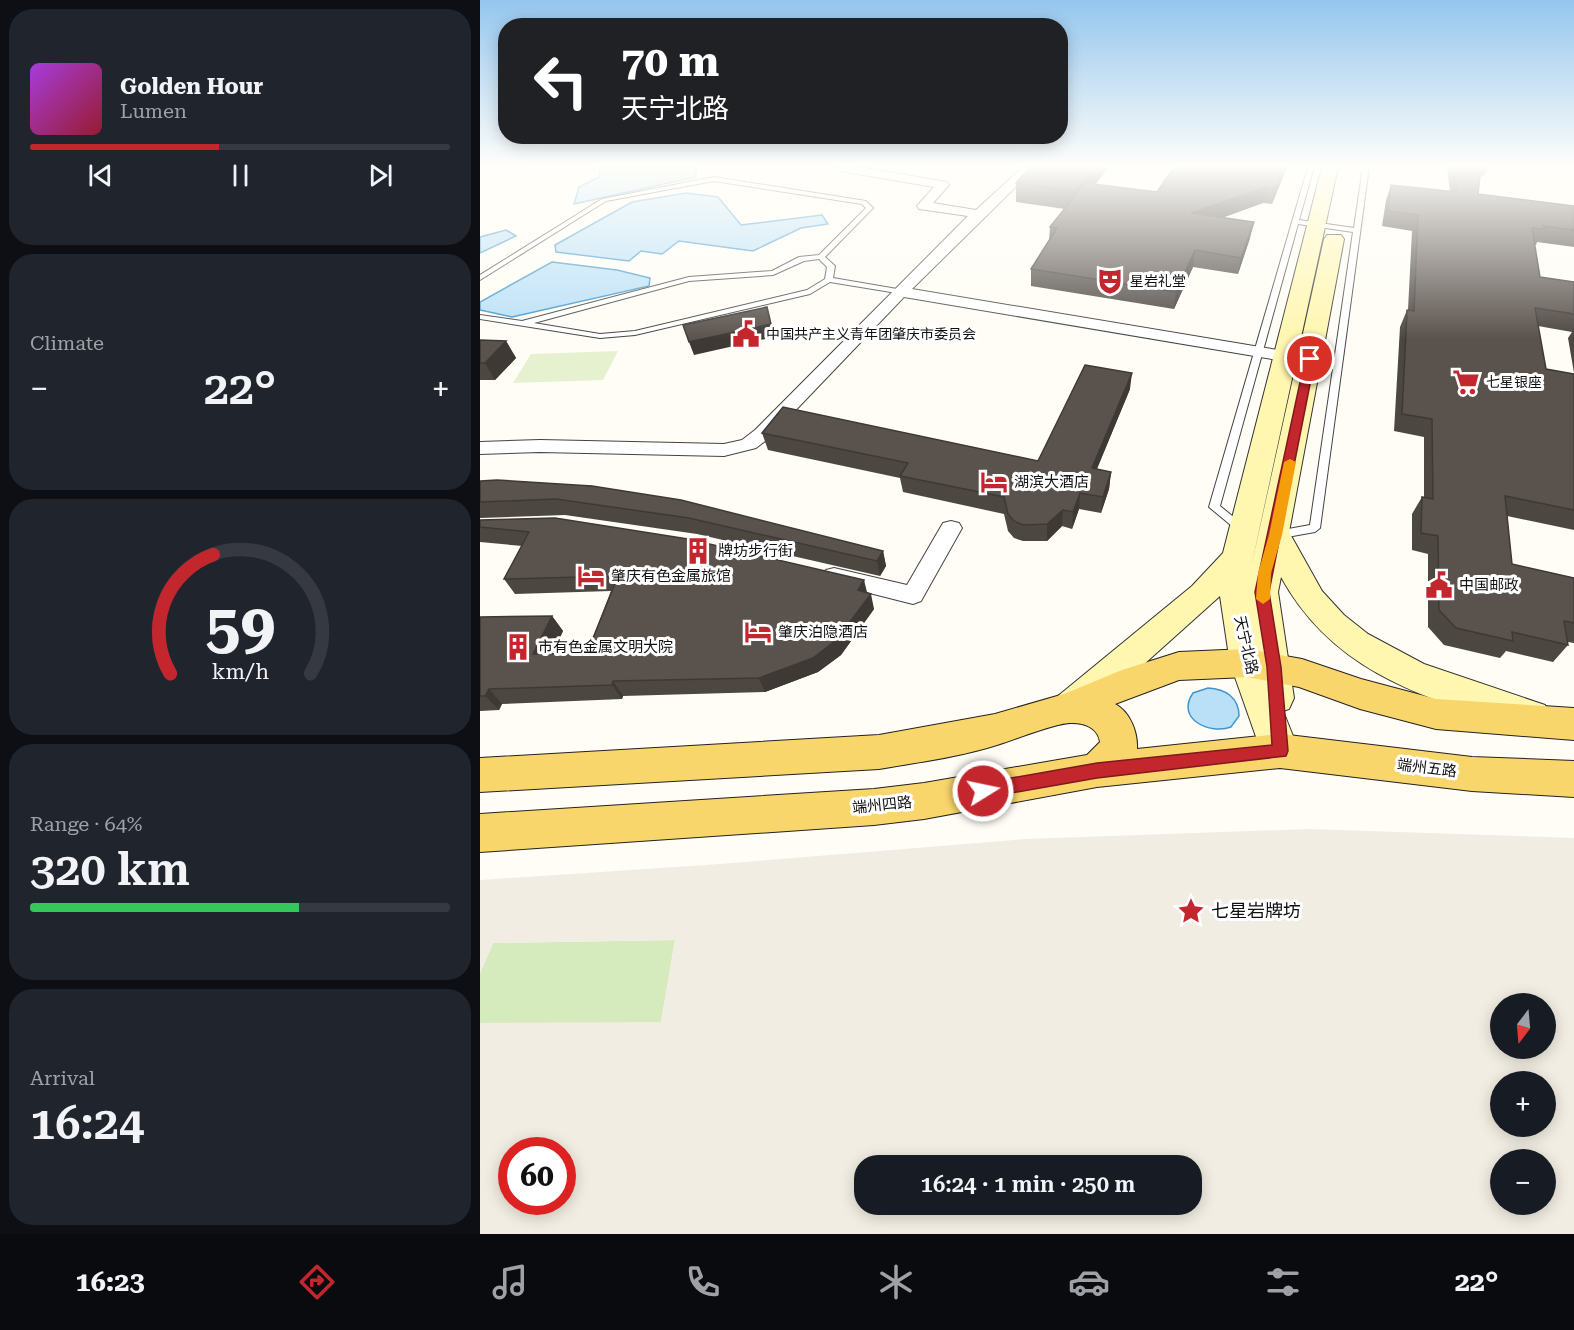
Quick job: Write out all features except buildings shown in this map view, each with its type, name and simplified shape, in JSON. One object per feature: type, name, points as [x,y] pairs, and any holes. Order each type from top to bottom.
[{"type":"main road","name":"天宁北路","points":[[1280,751],[1261,665],[1236,604],[1239,543],[1271,354],[1326,226]]},
{"type":"main road","name":"天宁北路","points":[[1261,665],[1262,592],[1276,535],[1326,226]]},
{"type":"main road","points":[[1276,535],[1292,571],[1311,601],[1335,626],[1366,650],[1430,683],[1563,724]]},
{"type":"main road","points":[[1071,706],[1203,594],[1239,543]]},
{"type":"main road","points":[[480,775],[879,752],[938,743],[995,730],[1071,706],[1134,680],[1179,666],[1261,665],[1302,674],[1360,694],[1436,714],[1563,724]]},
{"type":"main road","points":[[1071,706],[1105,715],[1118,730],[1119,747],[1097,770]]},
{"type":"main road","name":"端州四路","points":[[480,833],[874,807],[924,801],[1097,770],[1280,751]]},
{"type":"main road","name":"端州五路","points":[[1280,751],[1472,774],[1574,779]]},
{"type":"street","points":[[480,448],[540,446],[724,450],[749,444],[762,434],[968,225]]},
{"type":"street","points":[[903,292],[1271,354]]},
{"type":"street","points":[[810,571],[913,595],[951,528]]},
{"type":"lane","points":[[480,278],[565,225]]},
{"type":"lane","points":[[521,324],[689,279],[773,273],[802,259],[821,257],[855,225]]},
{"type":"lane","points":[[1276,535],[1315,528],[1326,226]]},
{"type":"lane","points":[[821,257],[831,266],[829,280]]},
{"type":"lane","points":[[480,317],[600,336],[635,333],[810,292],[829,280],[903,292]]},
{"type":"green space","points":[[618,351],[603,380],[513,383],[531,354]]},
{"type":"green space","points":[[675,940],[661,1023],[480,1023],[480,973],[493,943]]},
{"type":"shaded area","points":[[1309,829],[1574,838],[1574,1234],[480,1234],[480,1023],[661,1022],[675,940],[493,943],[480,973],[480,880],[720,864],[1026,839]]},
{"type":"water","points":[[592,225],[824,225],[801,228],[753,251],[679,241],[662,254],[641,251],[629,261],[556,252],[555,245]]},
{"type":"water","points":[[506,230],[516,236],[480,253],[480,237]]},
{"type":"water","points":[[552,262],[617,270],[650,278],[649,286],[512,317],[480,310],[480,302]]},
{"type":"water","points":[[1208,688],[1225,692],[1237,704],[1239,716],[1231,727],[1214,729],[1205,727],[1192,717],[1188,710],[1193,693]]},
{"type":"slow traffic","points":[[1263,599],[1265,573],[1276,535],[1290,462]]},
{"type":"place","name":"星岩礼堂","points":[[1110,281]]},
{"type":"place","name":"中国共产主义青年团肇庆市委员会","points":[[746,334]]},
{"type":"place","name":"七星银座","points":[[1466,382]]},
{"type":"place","name":"湖滨大酒店","points":[[994,482]]},
{"type":"place","name":"牌坊步行街","points":[[698,551]]},
{"type":"place","name":"肇庆有色金属旅馆","points":[[591,576]]},
{"type":"place","name":"中国邮政","points":[[1439,585]]},
{"type":"place","name":"肇庆泊隐酒店","points":[[758,632]]},
{"type":"place","name":"市有色金属文明大院","points":[[518,647]]},
{"type":"place","name":"七星岩牌坊","points":[[1191,911]]},
{"type":"route","points":[[983,791],[1097,770],[1280,751],[1274,667],[1262,592],[1276,535],[1310,359]]}]
